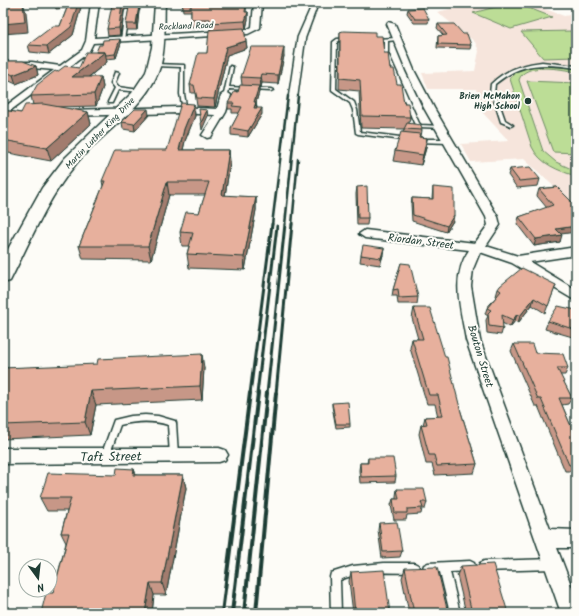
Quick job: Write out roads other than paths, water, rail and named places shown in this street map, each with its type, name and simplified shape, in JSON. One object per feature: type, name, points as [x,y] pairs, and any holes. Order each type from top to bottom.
[{"type":"main road","name":"Martin Luther King Drive","points":[[3,277],[30,222],[51,186],[70,161],[140,91],[152,72],[157,56],[160,3]]},
{"type":"street","points":[[3,113],[85,51],[90,40],[95,3]]},
{"type":"street","name":"Rockland Road","points":[[90,40],[248,32],[256,28],[258,3]]},
{"type":"street","name":"Bouton Street","points":[[391,24],[392,40],[492,217],[494,225],[477,247],[466,269],[465,294],[473,340],[571,613]]},
{"type":"street","points":[[3,65],[32,65],[62,69]]},
{"type":"street","points":[[207,135],[221,112],[226,92]]},
{"type":"street","points":[[58,112],[185,110],[221,112]]},
{"type":"street","points":[[3,113],[19,113]]},
{"type":"street","name":"Riordan Street","points":[[366,234],[477,247],[517,260]]},
{"type":"street","points":[[517,260],[576,251]]},
{"type":"street","points":[[517,260],[576,296]]},
{"type":"street","name":"Taft Street","points":[[3,456],[219,454]]},
{"type":"street","points":[[544,538],[576,538]]},
{"type":"lane","points":[[3,12],[13,10],[17,3]]},
{"type":"lane","points":[[122,39],[127,10],[138,9]]},
{"type":"lane","points":[[357,40],[342,39],[335,42],[334,85],[337,93],[352,102],[355,110],[358,133],[410,140],[448,141]]},
{"type":"lane","points":[[364,40],[392,40]]},
{"type":"lane","points":[[511,125],[503,120],[496,100],[492,94],[493,84],[499,78],[517,68],[528,65],[550,64],[576,67]]},
{"type":"lane","points":[[155,65],[183,66],[182,94],[185,110]]},
{"type":"lane","points":[[231,67],[226,92],[270,90]]},
{"type":"lane","points":[[117,73],[112,83],[117,88],[140,91]]},
{"type":"lane","points":[[110,102],[117,88]]},
{"type":"lane","points":[[105,456],[117,422],[136,417],[163,419],[172,423],[174,455]]},
{"type":"lane","points":[[336,613],[335,578],[343,573],[364,570],[553,564]]},
{"type":"lane","points":[[444,567],[455,613]]},
{"type":"railway","points":[[288,97],[297,37],[312,3]]},
{"type":"railway","points":[[298,97],[306,38],[319,3]]},
{"type":"railway","points":[[272,225],[288,96]]},
{"type":"railway","points":[[285,225],[298,96]]},
{"type":"railway","points":[[292,225],[298,159]]},
{"type":"railway","points":[[250,394],[272,224]]},
{"type":"railway","points":[[267,394],[285,224]]},
{"type":"railway","points":[[276,394],[292,224]]},
{"type":"railway","points":[[257,394],[277,226]]},
{"type":"railway","points":[[222,613],[250,393]]},
{"type":"railway","points":[[232,613],[258,393]]},
{"type":"railway","points":[[244,613],[267,393]]},
{"type":"railway","points":[[256,613],[276,393]]},
{"type":"place","name":"Brien McMahon High School","points":[[528,101]]}]
